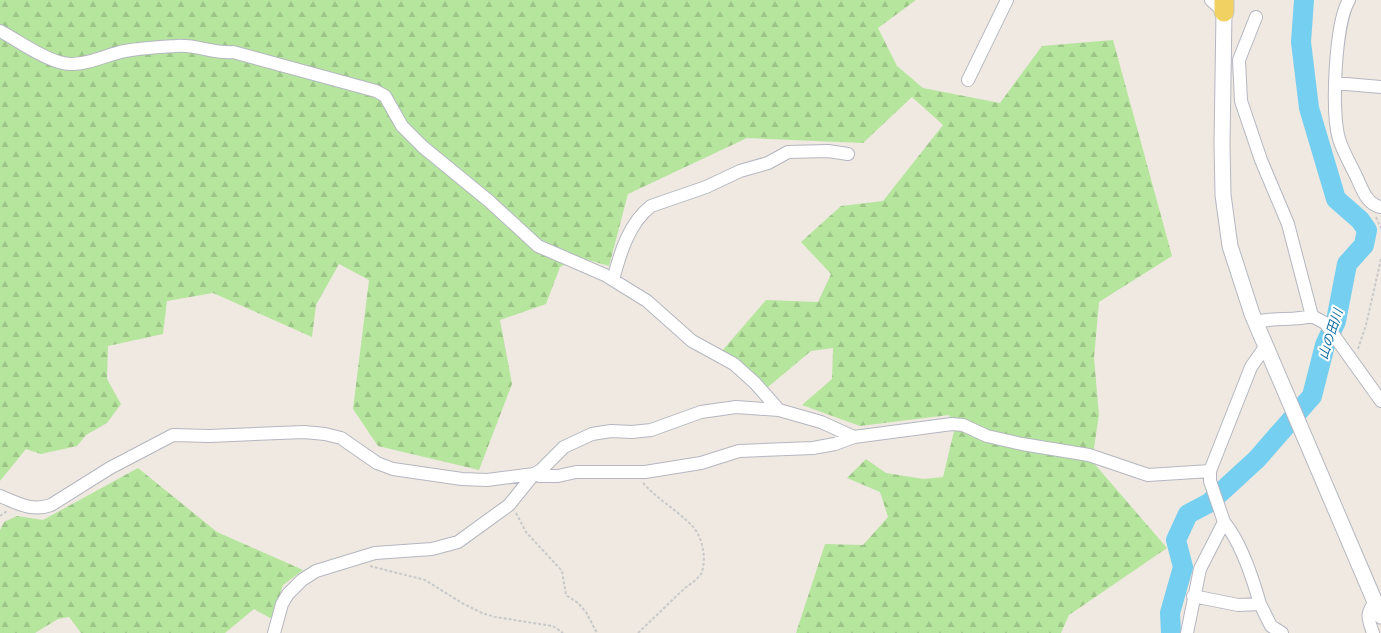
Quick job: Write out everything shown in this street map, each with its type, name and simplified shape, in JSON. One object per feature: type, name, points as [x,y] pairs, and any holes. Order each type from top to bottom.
[{"type":"street","points":[[968,80],[1007,0]]},
{"type":"street","points":[[1349,0],[1346,5],[1342,26],[1335,83],[1334,102],[1339,139],[1366,198],[1376,206],[1381,207]]},
{"type":"street","points":[[1220,4],[1223,195],[1230,246],[1252,314],[1265,347],[1296,416],[1341,526],[1376,601],[1381,616]]},
{"type":"street","points":[[1256,17],[1239,60],[1241,102],[1261,160],[1288,224],[1312,316]]},
{"type":"street","points":[[0,30],[41,54],[60,62],[77,64],[125,51],[182,45],[222,53],[234,52],[376,91],[385,96],[402,126],[422,147],[489,201],[530,240],[538,246],[605,275],[647,301],[692,341],[734,364],[755,383],[779,410]]},
{"type":"street","points":[[1335,83],[1381,87]]},
{"type":"street","points":[[613,280],[618,259],[634,226],[645,211],[652,206],[706,187],[740,171],[764,164],[788,152],[828,151],[848,154]]},
{"type":"street","points":[[1256,322],[1268,319],[1300,319],[1312,316],[1325,323],[1381,401]]},
{"type":"street","points":[[1265,347],[1251,366],[1210,471],[1210,481],[1224,522],[1229,528],[1242,555],[1260,604],[1271,626],[1282,633]]},
{"type":"street","points":[[274,633],[282,604],[288,594],[302,580],[316,571],[375,553],[446,547],[458,542],[510,503],[534,474],[541,470],[564,447],[592,434],[611,431],[632,432],[651,430],[701,412],[736,407],[779,410],[820,422],[854,437]]},
{"type":"street","points":[[0,496],[24,506],[43,508],[51,505],[110,468],[173,435],[185,434],[209,436],[290,433],[325,434],[341,438],[377,463],[393,469],[462,479],[487,480],[534,474],[540,476],[558,476],[576,472],[636,472],[701,464],[739,450],[814,448],[835,444],[854,437],[952,424],[963,425],[994,438],[1089,455],[1148,475],[1210,471]]},
{"type":"street","points":[[1187,633],[1200,569],[1224,522]]},
{"type":"street","points":[[1194,596],[1238,605],[1260,604]]},
{"type":"street","points":[[1372,633],[1368,617],[1369,609],[1376,601]]},
{"type":"path","points":[[1350,357],[1356,351],[1366,325],[1381,259]]},
{"type":"path","points":[[636,472],[651,492],[658,496],[694,528],[703,546],[703,567],[698,578],[686,587],[638,633]]},
{"type":"path","points":[[510,503],[526,532],[562,571],[566,595],[578,603],[586,612],[597,633]]},
{"type":"path","points":[[356,560],[383,570],[425,580],[462,603],[482,613],[501,618],[553,626],[563,633]]},
{"type":"green space","points":[[0,0],[916,0],[878,28],[897,66],[923,88],[1000,103],[1042,46],[1113,40],[1172,256],[1099,302],[1094,358],[1099,415],[1092,461],[1167,548],[1069,615],[1061,633],[796,633],[825,544],[863,545],[888,517],[880,492],[847,478],[866,459],[886,473],[924,479],[943,477],[954,431],[949,415],[860,426],[802,405],[832,379],[833,348],[811,351],[768,387],[722,351],[766,300],[818,302],[831,274],[801,242],[841,206],[883,201],[943,125],[912,97],[863,143],[747,138],[628,194],[609,266],[578,257],[560,267],[546,304],[500,320],[512,384],[479,470],[378,446],[353,409],[369,280],[339,264],[316,305],[312,337],[213,293],[167,301],[163,334],[108,346],[107,379],[121,404],[107,423],[86,435],[77,446],[41,454],[26,449],[0,481]]},
{"type":"green space","points":[[138,468],[217,532],[303,570],[283,585],[272,619],[254,609],[225,633],[81,633],[69,617],[58,619],[35,633],[0,633],[0,530],[4,522],[17,516],[43,520]]},
{"type":"waterway","name":"山の田川","points":[[1171,633],[1170,613],[1183,567],[1176,540],[1188,514],[1209,503],[1257,459],[1312,396],[1325,345],[1336,321],[1347,264],[1364,245],[1367,230],[1360,220],[1336,199],[1309,108],[1301,42],[1304,0]]}]
